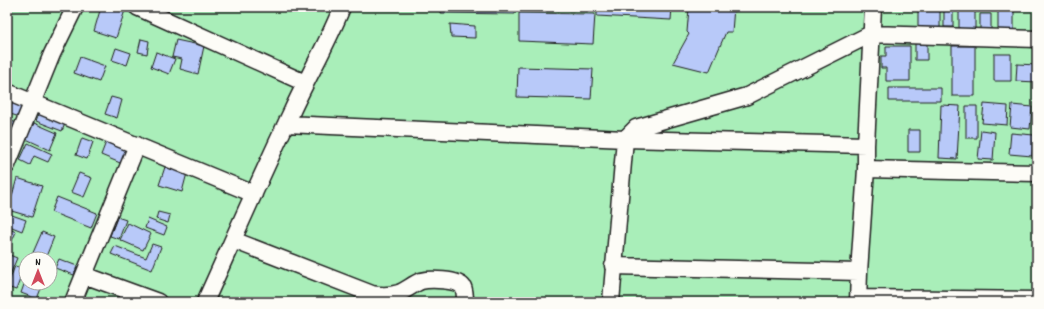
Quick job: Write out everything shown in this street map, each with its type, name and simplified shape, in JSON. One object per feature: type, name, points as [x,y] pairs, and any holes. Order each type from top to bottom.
[{"type":"street","points":[[7,165],[52,54],[75,7]]},
{"type":"street","points":[[137,7],[305,83]]},
{"type":"street","points":[[205,302],[305,83],[332,33],[342,7]]},
{"type":"street","points":[[872,7],[866,168],[858,300],[1037,300]]},
{"type":"street","points":[[610,302],[625,138],[636,128],[747,96],[872,34],[1037,39]]},
{"type":"street","points":[[7,92],[254,194]]},
{"type":"street","points":[[286,124],[625,138],[866,145]]},
{"type":"street","points":[[73,302],[137,145]]},
{"type":"street","points":[[866,168],[1037,173]]},
{"type":"street","points":[[234,240],[372,294],[385,296],[401,292],[421,281],[436,279],[458,282],[462,286],[465,302]]},
{"type":"street","points":[[613,266],[859,272]]},
{"type":"street","points":[[84,275],[158,302]]},
{"type":"green space","points":[[7,7],[1037,7],[1037,302],[7,302]]},
{"type":"building","points":[[101,7],[126,7],[116,38],[94,31]]},
{"type":"building","points":[[441,7],[516,7],[515,14],[441,13]]},
{"type":"building","points":[[597,7],[672,7],[671,20],[597,16]]},
{"type":"building","points":[[690,7],[734,7],[732,32],[726,32],[709,72],[673,63],[689,34],[687,32]]},
{"type":"building","points":[[918,7],[940,7],[940,29],[918,29]]},
{"type":"building","points":[[944,7],[953,7],[953,27],[944,27]]},
{"type":"building","points":[[959,7],[990,7],[990,12],[975,12],[975,30],[959,30]]},
{"type":"building","points":[[998,8],[1014,8],[1014,30],[998,30]]},
{"type":"building","points":[[519,13],[595,14],[593,44],[519,41]]},
{"type":"building","points":[[980,14],[991,14],[991,29],[980,29]]},
{"type":"building","points":[[450,24],[475,26],[475,38],[451,37]]},
{"type":"building","points":[[141,39],[149,41],[147,54],[138,52]]},
{"type":"building","points":[[176,40],[204,46],[198,74],[180,69],[182,59],[172,57]]},
{"type":"building","points":[[915,43],[927,43],[927,60],[915,60]]},
{"type":"building","points":[[886,46],[910,46],[910,81],[886,81],[886,68],[881,68],[881,56],[886,56]]},
{"type":"building","points":[[952,46],[975,46],[975,96],[952,96]]},
{"type":"building","points":[[116,48],[131,53],[127,65],[112,60]]},
{"type":"building","points":[[156,52],[175,59],[169,74],[151,67]]},
{"type":"building","points":[[994,54],[1011,54],[1011,81],[994,81]]},
{"type":"building","points":[[80,57],[105,66],[99,82],[74,73]]},
{"type":"building","points":[[1017,64],[1037,65],[1037,82],[1016,81]]},
{"type":"building","points":[[518,67],[593,69],[591,99],[517,97]]},
{"type":"building","points":[[889,88],[941,88],[941,101],[889,101]]},
{"type":"building","points":[[111,97],[122,100],[117,118],[105,114]]},
{"type":"building","points":[[12,100],[24,105],[20,117],[7,113]]},
{"type":"building","points":[[984,104],[1008,106],[1007,125],[982,123]]},
{"type":"building","points":[[941,105],[960,106],[957,159],[939,158]]},
{"type":"building","points":[[1012,105],[1032,107],[1030,129],[1010,127]]},
{"type":"building","points":[[966,106],[977,106],[977,138],[966,138]]},
{"type":"building","points":[[40,109],[67,119],[62,131],[36,121]]},
{"type":"building","points":[[7,119],[16,123],[12,134],[7,132]]},
{"type":"building","points":[[34,123],[57,133],[50,150],[26,139]]},
{"type":"building","points":[[908,130],[920,130],[920,152],[908,152]]},
{"type":"building","points":[[981,130],[995,132],[993,160],[978,159]]},
{"type":"building","points":[[1011,133],[1034,135],[1032,156],[1009,154]]},
{"type":"building","points":[[82,138],[93,142],[87,159],[76,155]]},
{"type":"building","points":[[106,142],[130,152],[125,165],[101,155]]},
{"type":"building","points":[[28,143],[52,154],[48,162],[34,156],[30,165],[20,160]]},
{"type":"building","points":[[165,167],[187,173],[182,192],[159,185]]},
{"type":"building","points":[[79,173],[92,178],[84,197],[71,192]]},
{"type":"building","points":[[17,178],[42,186],[32,217],[8,210]]},
{"type":"building","points":[[57,197],[97,213],[91,228],[51,212]]},
{"type":"building","points":[[158,212],[170,215],[168,223],[156,219]]},
{"type":"building","points":[[9,214],[26,220],[22,231],[7,225],[7,218]]},
{"type":"building","points":[[117,217],[126,220],[119,239],[110,236]]},
{"type":"building","points":[[148,219],[167,227],[164,235],[145,228]]},
{"type":"building","points":[[128,223],[151,234],[143,250],[120,240]]},
{"type":"building","points":[[7,228],[16,232],[8,249],[7,249]]},
{"type":"building","points":[[42,232],[54,237],[48,251],[34,251]]},
{"type":"building","points":[[152,244],[161,247],[152,270],[111,254],[115,246],[146,258]]},
{"type":"building","points":[[7,254],[17,258],[9,277],[7,277]]},
{"type":"building","points":[[59,259],[77,266],[74,275],[58,269]]},
{"type":"building","points":[[15,266],[18,267],[18,285],[16,290],[7,287]]},
{"type":"building","points":[[22,291],[40,291],[37,299],[21,293]]}]
